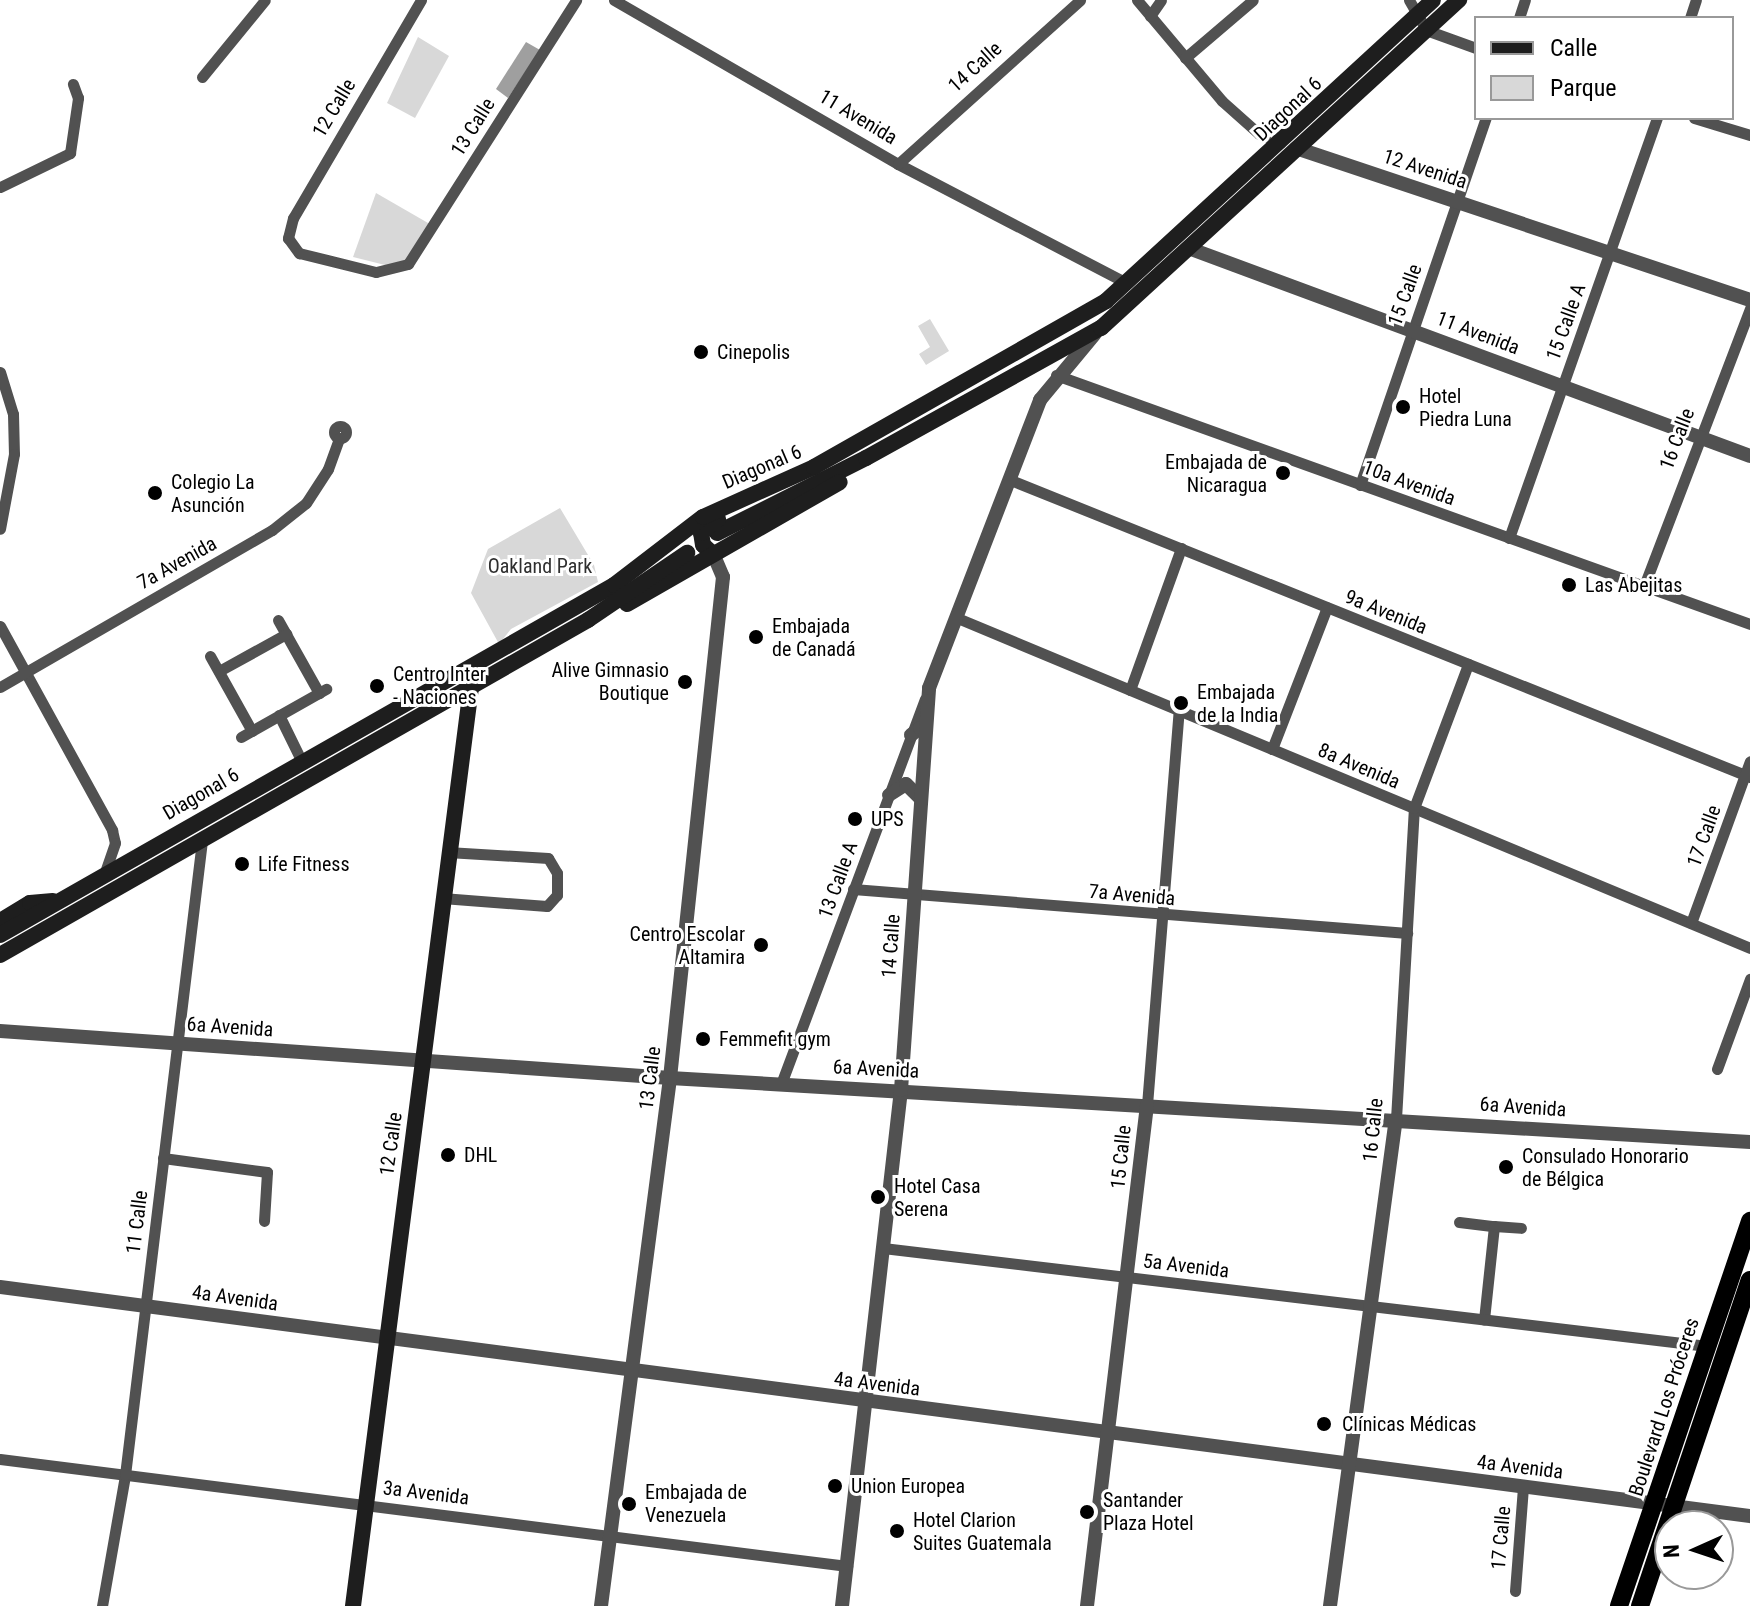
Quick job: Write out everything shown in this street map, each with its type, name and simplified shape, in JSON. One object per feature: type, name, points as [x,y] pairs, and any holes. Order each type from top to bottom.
[{"type":"highway","name":"Boulevard Los Próceres","points":[[1619,1606],[1750,1221]]},
{"type":"highway","name":"Boulevard Los Próceres","points":[[1640,1606],[1750,1280]]},
{"type":"main road","name":"Diagonal 6","points":[[1420,24],[1433,0]]},
{"type":"main road","name":"Diagonal 6","points":[[54,901],[611,587],[703,517],[796,476],[1027,348],[1127,283],[1288,146],[1420,24],[1459,0]]},
{"type":"main road","name":"Diagonal 6","points":[[717,533],[866,458],[1101,328],[1191,249],[1288,146]]},
{"type":"main road","name":"Diagonal 6","points":[[0,955],[588,620],[613,612],[692,558],[713,554],[858,472],[866,458]]},
{"type":"main road","points":[[713,554],[702,542],[704,527],[790,484],[796,476]]},
{"type":"main road","name":"12 Calle","points":[[353,1606],[447,852],[471,687]]},
{"type":"main road","points":[[397,707],[454,711],[463,734]]},
{"type":"main road","points":[[0,921],[30,903],[54,901]]},
{"type":"main road","points":[[0,935],[54,901]]},
{"type":"street","points":[[202,77],[265,0]]},
{"type":"street","name":"12 Calle","points":[[399,270],[376,272],[299,253],[288,238],[293,218],[421,0]]},
{"type":"street","points":[[567,0],[578,0]]},
{"type":"street","name":"13 Calle","points":[[399,270],[433,231],[578,0]]},
{"type":"street","name":"11 Avenida","points":[[614,0],[898,164],[1127,283]]},
{"type":"street","name":"14 Calle","points":[[898,164],[1080,0]]},
{"type":"street","name":"12 Avenida","points":[[1137,0],[1185,58],[1246,123],[1288,146],[1750,300]]},
{"type":"street","points":[[1150,16],[1161,0]]},
{"type":"street","points":[[1185,58],[1253,0]]},
{"type":"street","points":[[1409,0],[1420,24],[1474,47]]},
{"type":"street","points":[[0,187],[70,153],[78,98],[73,84]]},
{"type":"street","name":"15 Calle","points":[[1360,485],[1485,120]]},
{"type":"street","name":"15 Calle A","points":[[1509,538],[1656,120]]},
{"type":"street","points":[[1701,120],[1750,135]]},
{"type":"street","name":"11 Avenida","points":[[1191,249],[1750,456]]},
{"type":"street","name":"16 Calle","points":[[1644,586],[1698,437],[1750,308]]},
{"type":"street","name":"14 Calle","points":[[842,1606],[901,1090],[921,799],[918,734],[929,688],[1040,400],[1056,375],[1101,328]]},
{"type":"street","points":[[0,372],[13,414],[14,454],[0,529]]},
{"type":"street","name":"10a Avenida","points":[[1056,375],[1750,624]]},
{"type":"street","name":"7a Avenida","points":[[0,687],[272,530],[306,503],[328,469],[339,438]]},
{"type":"street","name":"9a Avenida","points":[[1008,479],[1748,776]]},
{"type":"street","points":[[1130,690],[1181,548]]},
{"type":"street","name":"13 Calle","points":[[601,1606],[670,1078],[723,577],[713,554]]},
{"type":"street","points":[[692,558],[713,565],[723,577]]},
{"type":"street","points":[[1272,749],[1327,607]]},
{"type":"street","name":"8a Avenida","points":[[955,617],[1750,948]]},
{"type":"street","points":[[210,656],[246,734],[322,691],[278,620]]},
{"type":"street","points":[[0,626],[112,830],[115,843],[105,872]]},
{"type":"street","points":[[219,671],[286,634]]},
{"type":"street","name":"16 Calle","points":[[1330,1606],[1396,1119],[1414,808],[1468,664]]},
{"type":"street","name":"15 Calle","points":[[1087,1606],[1147,1105],[1179,710]]},
{"type":"street","points":[[279,715],[301,760]]},
{"type":"street","name":"13 Calle A","points":[[781,1084],[889,795],[918,734]]},
{"type":"street","name":"17 Calle","points":[[1691,923],[1748,776],[1750,761]]},
{"type":"street","points":[[889,795],[906,784],[921,799]]},
{"type":"street","name":"11 Calle","points":[[102,1606],[125,1475],[202,841]]},
{"type":"street","points":[[442,898],[547,906],[557,895],[557,873],[548,858],[447,852]]},
{"type":"street","name":"7a Avenida","points":[[853,889],[1161,916],[1407,933]]},
{"type":"street","points":[[1717,1069],[1750,979]]},
{"type":"street","name":"6a Avenida","points":[[0,1031],[670,1078],[1750,1142]]},
{"type":"street","points":[[163,1158],[267,1172],[264,1221]]},
{"type":"street","points":[[1459,1222],[1521,1228]]},
{"type":"street","points":[[1484,1319],[1494,1226]]},
{"type":"street","name":"5a Avenida","points":[[883,1248],[1707,1346]]},
{"type":"street","name":"4a Avenida","points":[[0,1287],[386,1340],[1750,1516]]},
{"type":"street","name":"3a Avenida","points":[[0,1459],[611,1533],[847,1566]]},
{"type":"street","name":"17 Calle","points":[[1515,1591],[1523,1488]]},
{"type":"green space","points":[[418,37],[449,56],[415,118],[387,103]]},
{"type":"green space","points":[[376,193],[435,227],[407,262],[389,266],[353,257]]},
{"type":"green space","points":[[930,319],[949,351],[926,365],[919,354],[930,347],[918,326]]},
{"type":"green space","name":"Oakland Park","points":[[560,508],[594,565],[598,582],[511,629],[499,644],[471,593],[488,549]]},
{"type":"shaded area","points":[[526,42],[540,50],[508,98],[496,89]]},
{"type":"place","name":"Cinepolis","points":[[701,352]]},
{"type":"place","name":"Hotel Piedra Luna","points":[[1403,407]]},
{"type":"place","name":"Embajada de Nicaragua","points":[[1283,473]]},
{"type":"place","name":"Colegio La Asunción","points":[[155,493]]},
{"type":"place","name":"Las Abejitas","points":[[1569,585]]},
{"type":"place","name":"Embajada de Canadá","points":[[756,637]]},
{"type":"place","name":"Alive Gimnasio Boutique","points":[[685,682]]},
{"type":"place","name":"Centro Inter - Naciones","points":[[377,686]]},
{"type":"place","name":"Embajada de la India","points":[[1181,703]]},
{"type":"place","name":"UPS","points":[[855,819]]},
{"type":"place","name":"Life Fitness","points":[[242,864]]},
{"type":"place","name":"Centro Escolar Altamira","points":[[761,945]]},
{"type":"place","name":"Femmefit gym","points":[[703,1039]]},
{"type":"place","name":"DHL","points":[[448,1155]]},
{"type":"place","name":"Consulado Honorario de Bélgica","points":[[1506,1167]]},
{"type":"place","name":"Hotel Casa Serena","points":[[878,1197]]},
{"type":"place","name":"Clínicas Médicas","points":[[1324,1424]]},
{"type":"place","name":"Union Europea","points":[[835,1486]]},
{"type":"place","name":"Embajada de Venezuela","points":[[629,1504]]},
{"type":"place","name":"Santander Plaza Hotel","points":[[1087,1512]]},
{"type":"place","name":"Hotel Clarion Suites Guatemala","points":[[897,1531]]}]
